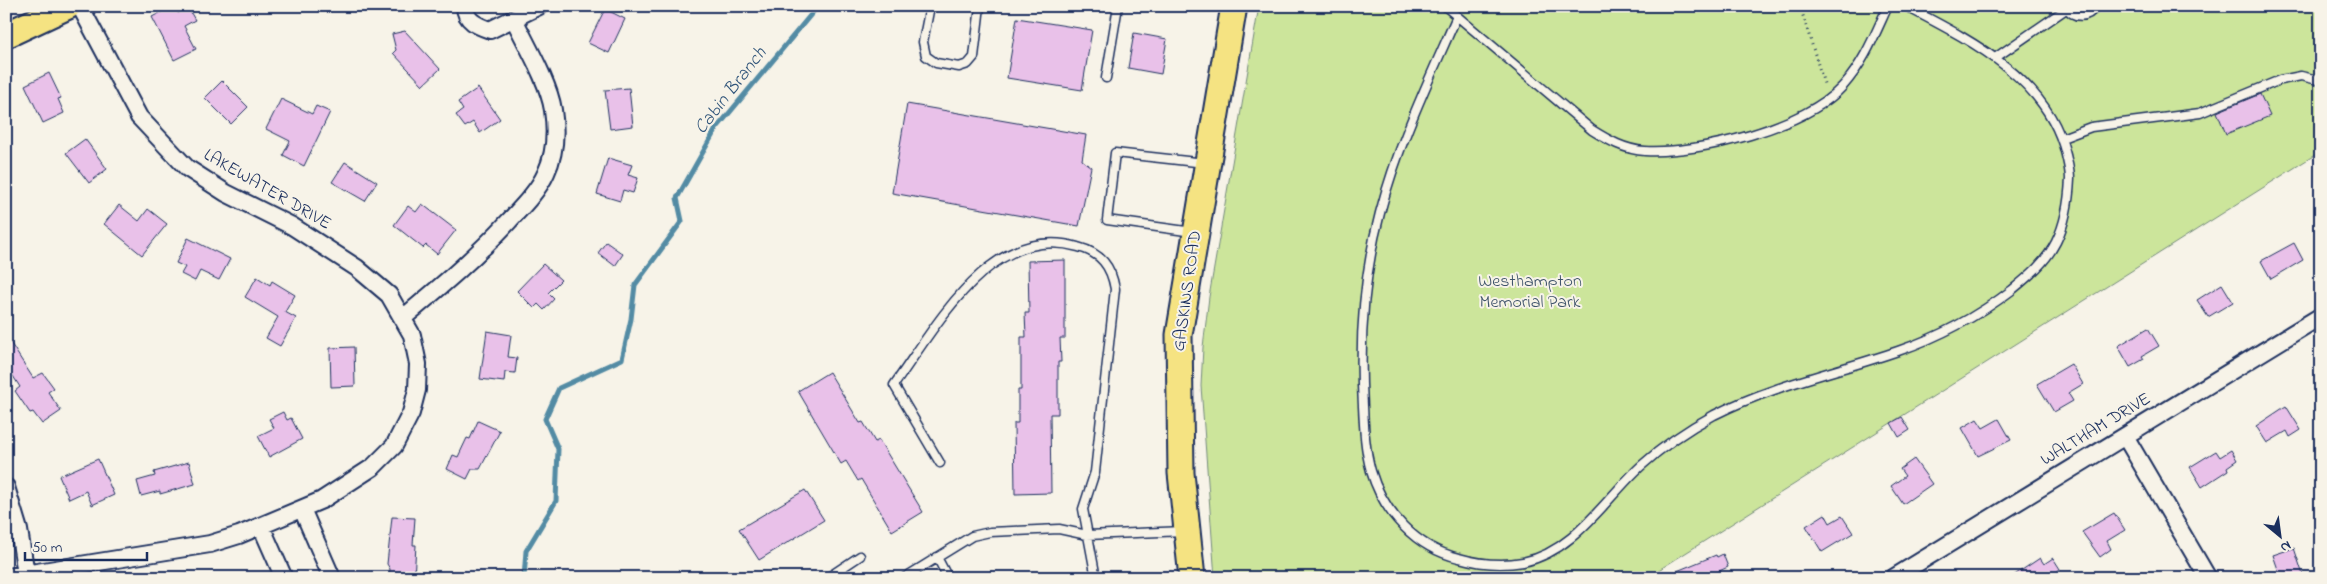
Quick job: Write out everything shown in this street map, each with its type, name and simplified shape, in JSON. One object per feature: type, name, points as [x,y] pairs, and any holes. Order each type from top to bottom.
[{"type":"main road","points":[[6,35],[68,6]]},
{"type":"main road","name":"GASKINS ROAD","points":[[1192,578],[1181,473],[1179,335],[1234,6]]},
{"type":"street","name":"LAKEWATER DRIVE","points":[[6,577],[190,549],[239,536],[322,500],[373,468],[394,446],[411,414],[417,390],[418,364],[412,335],[389,295],[321,243],[292,226],[226,193],[187,168],[138,117],[80,6]]},
{"type":"street","points":[[466,6],[467,15],[472,21],[490,30],[539,6]]},
{"type":"street","points":[[403,318],[466,266],[493,239],[525,204],[546,172],[555,136],[553,108],[514,19]]},
{"type":"street","name":"WALTHAM DRIVE","points":[[1893,578],[2321,316]]},
{"type":"street","points":[[2125,436],[2208,578]]},
{"type":"street","points":[[6,487],[20,530],[26,574]]},
{"type":"street","points":[[302,509],[332,578]]},
{"type":"street","points":[[261,526],[284,578]]},
{"type":"lane","points":[[930,6],[923,42],[926,56],[936,63],[959,67],[968,64],[974,57],[980,6]]},
{"type":"lane","points":[[1106,78],[1118,6]]},
{"type":"lane","points":[[1445,6],[1592,130],[1614,143],[1643,151],[1692,148],[1740,138],[1802,114],[1828,99],[1844,86],[1857,69],[1888,6]]},
{"type":"lane","points":[[1457,16],[1397,156],[1379,216],[1363,306],[1362,390],[1365,433],[1371,471],[1385,503],[1410,534],[1440,554],[1482,564],[1523,562],[1542,556],[1560,545],[1584,525],[1643,463],[1701,422],[1741,401],[1784,385],[1901,350],[1939,334],[1997,302],[2033,273],[2054,246],[2063,225],[2068,204],[2070,172],[2062,138],[2042,102],[2030,88],[1995,58],[1950,30],[1905,6]]},
{"type":"lane","points":[[1995,58],[2066,8],[2070,13],[2080,16],[2090,13],[2096,6]]},
{"type":"lane","points":[[2062,138],[2090,127],[2200,112],[2280,80],[2301,76],[2321,82]]},
{"type":"lane","points":[[1196,232],[1107,220],[1115,153],[1207,164]]},
{"type":"lane","points":[[940,463],[894,385],[960,294],[987,268],[1024,248],[1060,242],[1096,253],[1106,262],[1113,276],[1115,289],[1095,472],[1083,509],[1096,578]]},
{"type":"lane","points":[[904,578],[972,536],[990,532],[1060,529],[1087,535],[1187,531]]},
{"type":"lane","points":[[827,578],[860,556]]},
{"type":"lane","points":[[937,558],[948,578]]},
{"type":"path","points":[[1800,6],[1828,99]]},
{"type":"green space","name":"Westhampton Memorial Park","points":[[1259,6],[2316,6],[2321,15],[2321,151],[1646,578],[1215,578],[1201,386],[1203,347],[1209,297]]},
{"type":"building","points":[[173,6],[178,13],[188,8],[195,20],[184,26],[196,49],[174,60],[152,17]]},
{"type":"building","points":[[605,9],[625,19],[609,53],[588,43]]},
{"type":"building","points":[[1017,18],[1092,30],[1082,90],[1007,78]]},
{"type":"building","points":[[405,31],[440,69],[423,85],[393,53],[396,50],[392,34]]},
{"type":"building","points":[[1134,33],[1167,39],[1161,74],[1128,68]]},
{"type":"building","points":[[49,73],[61,98],[58,99],[64,113],[43,123],[25,85]]},
{"type":"building","points":[[222,81],[248,107],[231,124],[205,98]]},
{"type":"building","points":[[478,88],[500,119],[480,133],[473,122],[465,127],[456,115],[463,110],[458,102]]},
{"type":"building","points":[[629,88],[633,126],[610,129],[605,90]]},
{"type":"building","points":[[2260,94],[2270,116],[2226,134],[2217,112]]},
{"type":"building","points":[[281,99],[312,114],[316,106],[330,112],[304,166],[283,155],[290,141],[266,129]]},
{"type":"building","points":[[907,104],[1086,135],[1082,160],[1091,167],[1079,226],[892,193]]},
{"type":"building","points":[[85,139],[107,169],[89,183],[66,153]]},
{"type":"building","points":[[608,158],[632,165],[628,175],[638,178],[633,193],[623,190],[620,201],[597,194]]},
{"type":"building","points":[[345,162],[377,182],[365,201],[332,182]]},
{"type":"building","points":[[422,204],[456,230],[437,254],[426,245],[423,248],[394,225],[408,206],[416,212]]},
{"type":"building","points":[[119,205],[139,221],[148,209],[167,224],[142,255],[104,224]]},
{"type":"building","points":[[188,238],[230,259],[219,280],[200,271],[195,281],[181,274],[185,267],[176,263]]},
{"type":"building","points":[[606,242],[623,254],[615,266],[598,253]]},
{"type":"building","points":[[2294,243],[2303,260],[2271,279],[2261,261]]},
{"type":"building","points":[[1065,260],[1065,338],[1060,338],[1061,362],[1058,362],[1058,414],[1050,414],[1051,493],[1015,494],[1014,423],[1018,423],[1018,390],[1021,390],[1021,337],[1026,337],[1025,313],[1029,313],[1028,261]]},
{"type":"building","points":[[543,264],[561,280],[548,293],[554,299],[544,310],[538,304],[534,308],[517,291]]},
{"type":"building","points":[[257,277],[270,285],[272,281],[295,295],[285,312],[296,318],[280,346],[266,338],[278,317],[245,297]]},
{"type":"building","points":[[2222,284],[2233,302],[2208,317],[2197,300]]},
{"type":"building","points":[[2148,328],[2159,346],[2142,356],[2144,359],[2130,367],[2118,346]]},
{"type":"building","points":[[487,331],[511,335],[508,357],[517,358],[515,373],[505,372],[504,382],[480,379]]},
{"type":"building","points":[[6,336],[33,378],[43,373],[54,388],[48,392],[61,411],[42,424],[33,412],[30,413],[15,391],[20,387],[6,365]]},
{"type":"building","points":[[354,347],[355,386],[331,387],[330,348]]},
{"type":"building","points":[[2071,364],[2083,384],[2068,393],[2073,401],[2054,412],[2037,384]]},
{"type":"building","points":[[829,372],[860,423],[863,422],[875,442],[879,440],[923,512],[892,531],[861,479],[858,481],[846,461],[841,464],[798,391]]},
{"type":"building","points":[[2286,406],[2301,430],[2290,437],[2287,431],[2267,443],[2256,426]]},
{"type":"building","points":[[283,412],[287,420],[291,418],[302,439],[269,457],[258,436],[274,428],[269,419]]},
{"type":"building","points":[[1902,417],[1910,430],[1899,437],[1891,423]]},
{"type":"building","points":[[1977,419],[1983,428],[1999,419],[2011,440],[1978,456],[1962,428]]},
{"type":"building","points":[[478,421],[500,431],[480,469],[472,469],[467,479],[447,469],[453,455],[458,457],[467,438],[470,439]]},
{"type":"building","points":[[2231,450],[2237,460],[2227,467],[2228,470],[2202,487],[2190,467],[2216,451],[2220,457]]},
{"type":"building","points":[[98,459],[114,495],[92,505],[86,491],[69,499],[59,476]]},
{"type":"building","points":[[1914,459],[1932,484],[1903,504],[1891,486],[1905,476],[1900,469]]},
{"type":"building","points":[[189,462],[195,484],[160,494],[160,491],[141,496],[137,481],[155,476],[154,472]]},
{"type":"building","points":[[805,490],[824,520],[759,560],[739,529]]},
{"type":"building","points":[[2114,513],[2125,530],[2107,541],[2111,549],[2100,557],[2082,532]]},
{"type":"building","points":[[1825,514],[1830,523],[1842,516],[1853,533],[1822,552],[1806,526]]},
{"type":"building","points":[[392,517],[415,518],[413,545],[416,545],[414,578],[389,578],[390,569],[387,564]]},
{"type":"building","points":[[2294,548],[2304,578],[2281,578],[2273,555]]},
{"type":"building","points":[[1723,554],[1728,567],[1704,578],[1660,578],[1716,555],[1717,557]]},
{"type":"building","points":[[2040,558],[2044,564],[2053,558],[2060,569],[2051,576],[2052,578],[2010,578]]},
{"type":"waterway","name":"Cabin Branch","points":[[524,578],[526,551],[556,501],[558,449],[545,419],[559,388],[622,359],[631,319],[635,285],[682,221],[677,198],[716,129],[818,6]]}]
